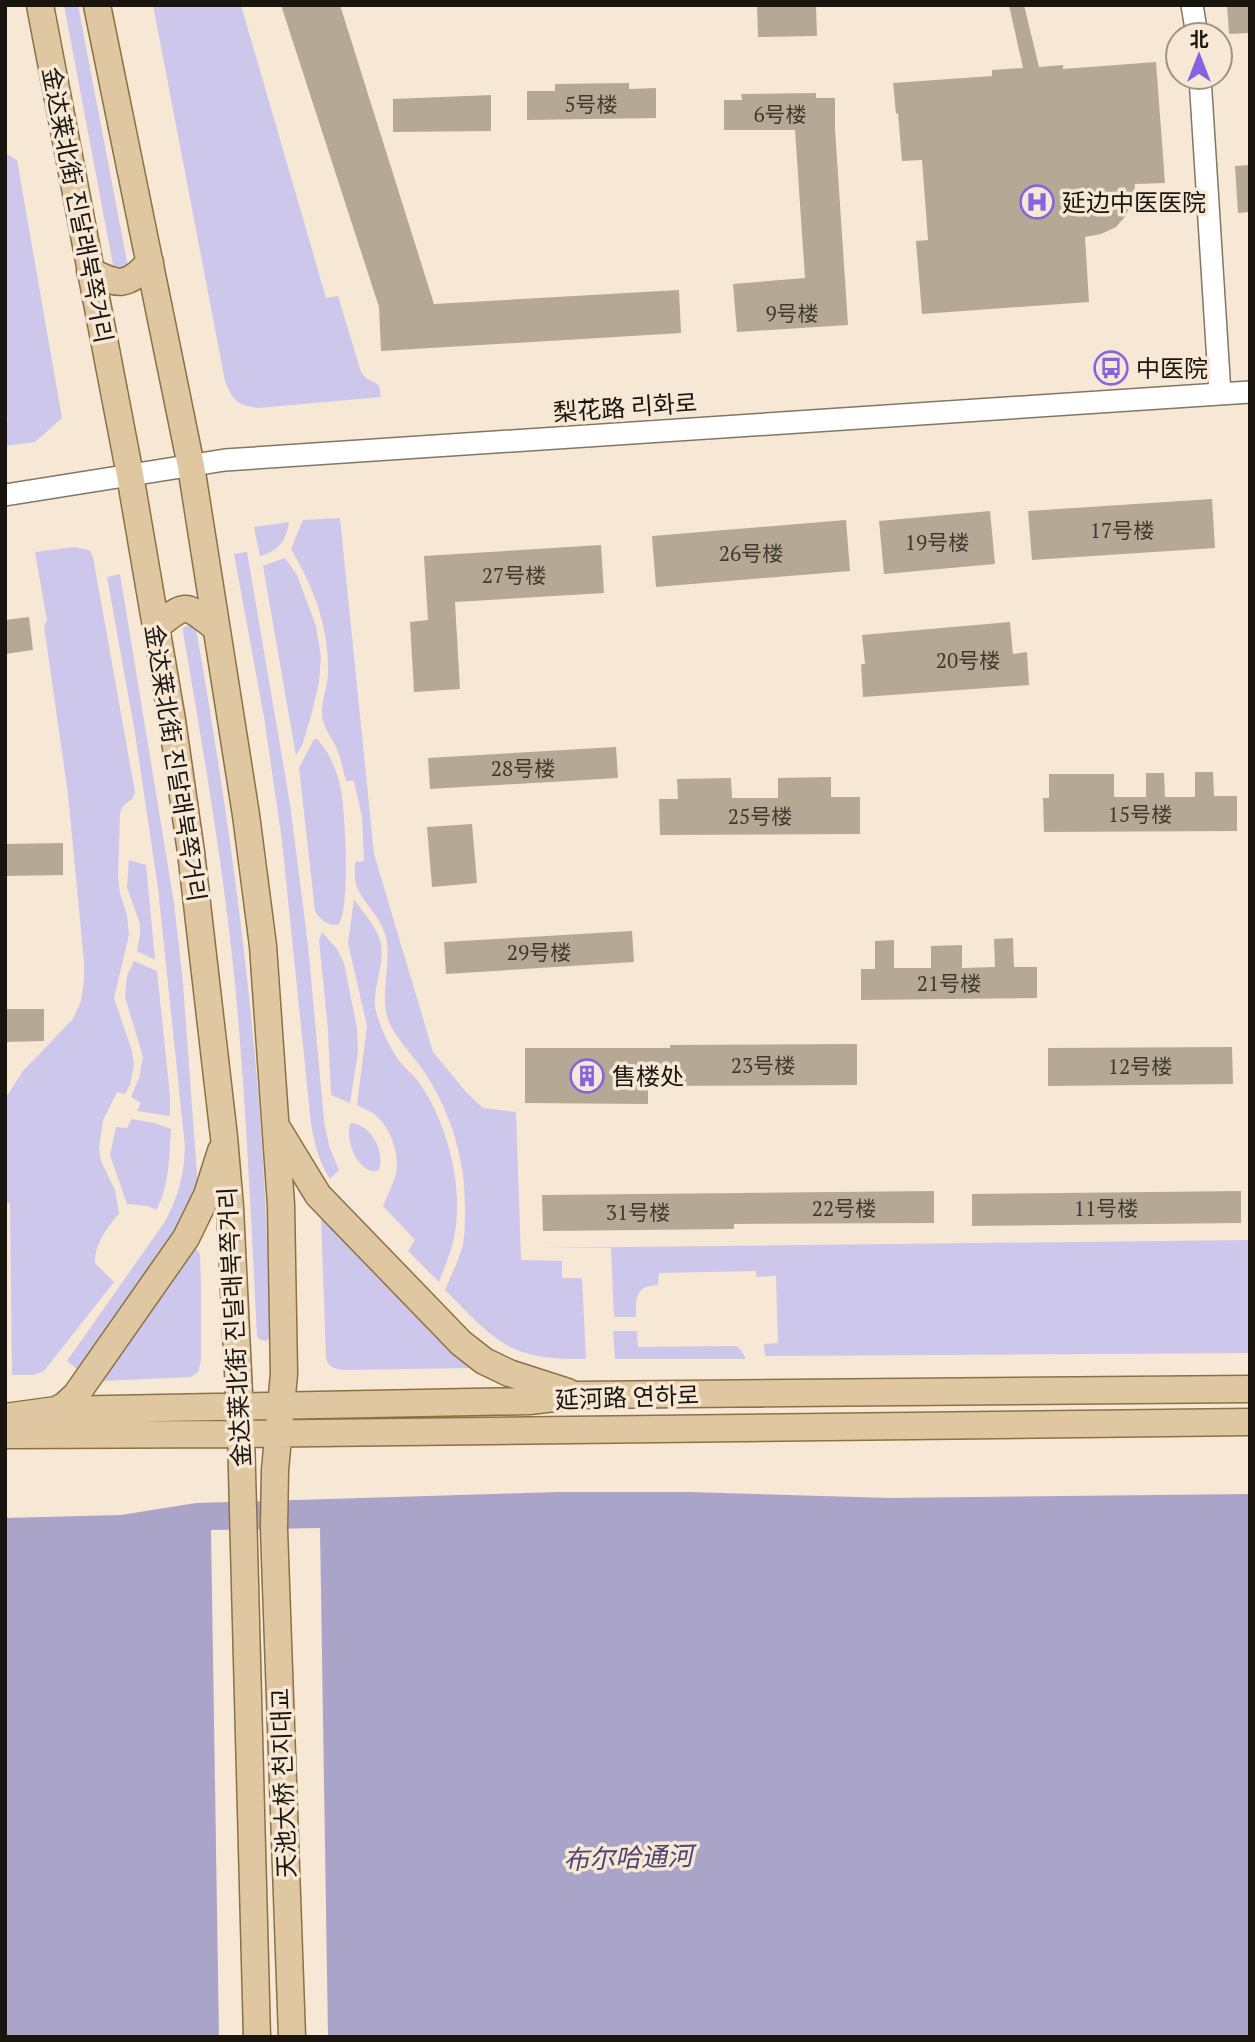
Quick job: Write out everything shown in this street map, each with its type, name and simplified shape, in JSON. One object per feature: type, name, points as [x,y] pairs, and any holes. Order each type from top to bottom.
[{"type":"main road","name":"金达莱北街 진달래북쪽거리","points":[[40,5],[130,475],[181,776],[208,987],[230,1207],[241,1434],[242,1529]]},
{"type":"main road","name":"金达莱北街 진달래북쪽거리","points":[[97,5],[191,466],[246,815],[263,946],[281,1205],[284,1374],[275,1470],[274,1529]]},
{"type":"main road","points":[[90,271],[110,281],[123,283],[135,278],[150,262]]},
{"type":"main road","points":[[156,627],[182,609],[191,609],[215,627]]},
{"type":"main road","points":[[276,1126],[318,1195],[461,1343],[484,1361],[509,1373],[579,1395]]},
{"type":"main road","points":[[56,1410],[76,1395],[186,1238],[207,1195],[224,1139]]},
{"type":"main road","name":"延河路 연하로","points":[[5,1417],[56,1410],[529,1401],[579,1395],[1250,1389]]},
{"type":"main road","name":"延河路 연하로","points":[[5,1435],[1250,1422]]},
{"type":"main road","name":"天池大桥 천지대교","points":[[242,1529],[257,2037]]},
{"type":"main road","name":"天池大桥 천지대교","points":[[274,1529],[292,2037]]},
{"type":"street","points":[[1201,91],[1220,394]]},
{"type":"street","name":"梨花路 리화로","points":[[5,495],[247,458],[1250,392]]},
{"type":"shaded area","points":[[64,5],[78,5],[128,267],[114,270]]},
{"type":"shaded area","points":[[153,5],[241,5],[326,298],[338,296],[361,372],[379,385],[381,397],[258,408],[240,403],[231,393],[225,381]]},
{"type":"shaded area","points":[[5,153],[17,160],[62,418],[35,442],[5,446],[5,421],[8,420],[5,410]]},
{"type":"shaded area","points":[[340,518],[374,854],[433,1052],[483,1108],[516,1112],[521,1260],[562,1261],[562,1278],[582,1278],[586,1359],[541,1356],[514,1349],[482,1327],[445,1290],[464,1240],[464,1190],[460,1155],[436,1091],[394,1031],[386,1013],[388,956],[385,934],[355,882],[355,862],[364,861],[362,817],[354,781],[346,781],[322,714],[328,672],[323,624],[307,578],[291,549],[303,520]]},
{"type":"shaded area","points":[[289,522],[286,535],[280,544],[260,556],[254,527]]},
{"type":"shaded area","points":[[74,547],[89,550],[93,557],[135,792],[120,813],[118,878],[129,935],[114,998],[134,1065],[130,1085],[125,1094],[117,1092],[103,1120],[99,1148],[101,1161],[115,1190],[119,1213],[99,1242],[95,1263],[114,1282],[44,1371],[34,1375],[12,1375],[10,1203],[5,1203],[5,1099],[23,1071],[73,1019],[81,1001],[84,981],[68,794],[44,626],[47,621],[35,552]]},
{"type":"shaded area","points":[[247,552],[290,804],[308,945],[324,1121],[329,1146],[339,1170],[330,1179],[318,1153],[311,1124],[282,841],[264,717],[234,554]]},
{"type":"shaded area","points":[[285,558],[297,575],[316,626],[321,657],[319,683],[312,712],[303,743],[296,756],[263,566]]},
{"type":"shaded area","points":[[120,574],[174,903],[183,983],[197,1175],[196,1187],[176,1232],[78,1370],[67,1361],[169,1214],[179,1187],[185,1147],[158,888],[135,733],[107,577]]},
{"type":"shaded area","points":[[188,625],[196,629],[228,828],[245,961],[264,1184],[270,1337],[266,1341],[257,1336],[235,983],[219,851],[183,632],[183,628]]},
{"type":"shaded area","points":[[314,739],[326,750],[333,763],[343,801],[346,881],[345,900],[338,925],[325,922],[315,911],[299,768]]},
{"type":"shaded area","points":[[129,860],[146,865],[155,960],[137,951],[140,924],[127,887]]},
{"type":"shaded area","points":[[354,899],[372,924],[382,949],[375,997],[381,1027],[397,1058],[420,1083],[432,1104],[453,1164],[456,1227],[439,1282],[408,1251],[415,1240],[383,1206],[396,1174],[395,1149],[389,1132],[379,1118],[357,1105],[367,1026],[348,943]]},
{"type":"shaded area","points":[[322,932],[337,949],[344,963],[357,1028],[358,1052],[350,1103],[331,1095],[319,940]]},
{"type":"shaded area","points":[[134,961],[157,971],[170,1116],[137,1111],[141,1103],[131,1097],[139,1078],[143,1057],[125,997],[127,976]]},
{"type":"shaded area","points":[[132,1119],[171,1129],[166,1181],[156,1210],[148,1206],[127,1204],[110,1155],[116,1127],[127,1128]]},
{"type":"shaded area","points":[[351,1123],[365,1129],[375,1140],[380,1155],[379,1170],[365,1168],[354,1155],[349,1137]]},
{"type":"shaded area","points":[[321,1216],[473,1368],[342,1370],[330,1365],[326,1358]]},
{"type":"shaded area","points":[[1250,1240],[1250,1353],[765,1356],[764,1344],[778,1343],[776,1276],[756,1277],[756,1271],[659,1273],[658,1285],[645,1288],[638,1294],[636,1317],[614,1317],[611,1248],[539,1248]]},
{"type":"shaded area","points":[[196,1249],[200,1254],[201,1286],[201,1360],[198,1372],[191,1377],[100,1381],[116,1362]]},
{"type":"shaded area","points":[[613,1331],[637,1331],[638,1347],[736,1346],[746,1359],[615,1359]]},
{"type":"water","name":"布尔哈通河","points":[[559,1492],[690,1492],[890,1498],[1250,1494],[1250,2037],[5,2037],[5,1518],[121,1515],[196,1503]]},
{"type":"pier","points":[[320,1528],[328,2037],[219,2037],[211,1530]]},
{"type":"building","points":[[281,5],[340,5],[434,304],[679,290],[681,333],[381,351],[379,307]]},
{"type":"building","points":[[757,5],[816,5],[817,36],[758,37]]},
{"type":"building","points":[[1009,5],[1024,5],[1039,67],[1063,65],[1063,69],[1156,62],[1165,183],[1135,184],[1134,200],[1116,227],[1085,237],[1089,302],[922,314],[916,241],[928,240],[922,160],[902,161],[893,83],[992,76],[992,70],[1023,68]]},
{"type":"building","points":[[1227,5],[1250,5],[1250,33],[1234,34],[1234,21],[1228,21]]},
{"type":"building","points":[[629,83],[629,89],[656,88],[656,118],[527,120],[527,91],[555,91],[555,84]]},
{"type":"building","points":[[816,93],[816,98],[835,98],[848,325],[737,332],[733,284],[805,278],[795,130],[724,130],[724,100],[742,100],[741,94]]},
{"type":"building","points":[[491,95],[491,131],[393,132],[393,99]]},
{"type":"building","points":[[1250,165],[1250,212],[1238,213],[1235,166]]},
{"type":"building","points":[[1212,499],[1215,548],[1032,560],[1028,511]]},
{"type":"building","points":[[990,511],[995,564],[884,574],[879,521]]},
{"type":"building","points":[[846,520],[850,571],[656,587],[652,536]]},
{"type":"building","points":[[601,545],[604,593],[455,602],[460,689],[414,692],[410,622],[428,620],[424,556]]},
{"type":"building","points":[[29,617],[33,650],[5,654],[5,620]]},
{"type":"building","points":[[1010,622],[1013,654],[1027,652],[1029,685],[863,697],[861,664],[865,664],[862,635]]},
{"type":"building","points":[[616,747],[618,778],[430,789],[428,758]]},
{"type":"building","points":[[1195,772],[1213,772],[1214,796],[1237,796],[1237,831],[1044,832],[1043,798],[1049,798],[1049,774],[1114,774],[1114,797],[1146,797],[1146,773],[1164,773],[1165,797],[1195,797]]},
{"type":"building","points":[[831,777],[831,797],[860,797],[860,834],[660,835],[659,799],[678,799],[677,779],[731,778],[732,798],[778,798],[778,778]]},
{"type":"building","points":[[472,824],[477,883],[432,887],[427,827]]},
{"type":"building","points":[[63,843],[63,875],[5,876],[5,844]]},
{"type":"building","points":[[632,931],[634,962],[446,974],[444,942]]},
{"type":"building","points":[[1013,938],[1014,967],[1037,967],[1037,998],[861,1000],[861,969],[875,969],[875,941],[894,940],[894,968],[931,968],[931,946],[962,945],[962,968],[995,967],[994,939]]},
{"type":"building","points":[[5,1009],[44,1009],[44,1041],[5,1042]]},
{"type":"building","points":[[857,1044],[857,1085],[648,1086],[648,1104],[525,1103],[525,1048]]},
{"type":"building","points":[[1232,1047],[1233,1084],[1048,1086],[1048,1048]]},
{"type":"building","points":[[934,1191],[934,1223],[734,1224],[734,1229],[543,1231],[542,1195]]},
{"type":"building","points":[[1241,1191],[1241,1223],[972,1226],[972,1194]]},
{"type":"place","name":"延边中医医院","points":[[1037,202]]},
{"type":"place","name":"中医院","points":[[1111,368]]},
{"type":"place","name":"售楼处","points":[[587,1076]]}]
